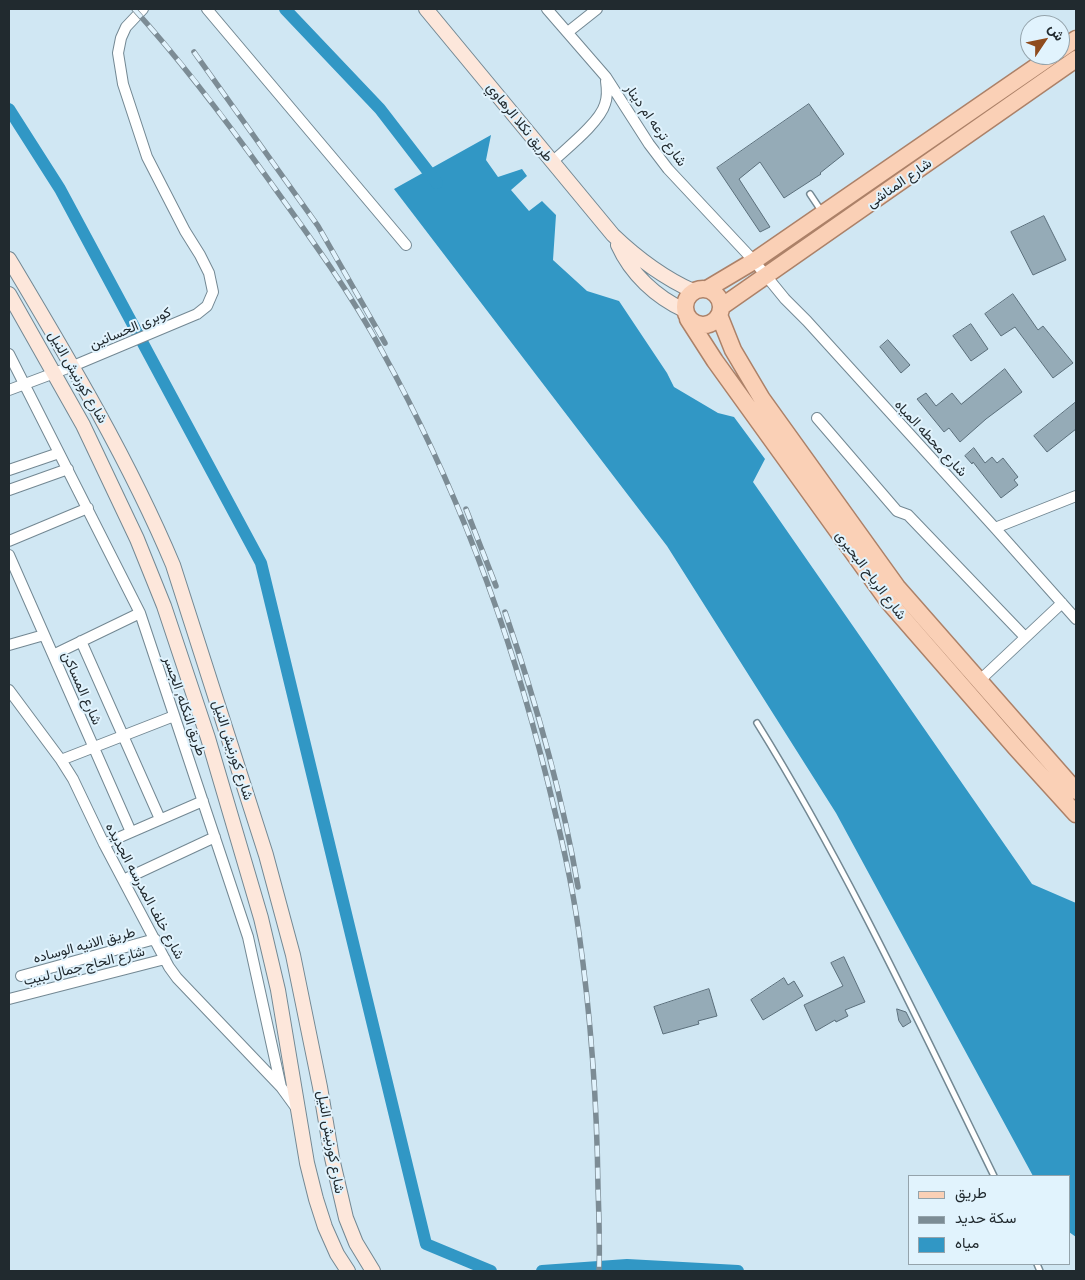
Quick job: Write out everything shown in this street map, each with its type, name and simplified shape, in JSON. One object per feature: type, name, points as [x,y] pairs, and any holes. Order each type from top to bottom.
[{"type":"main road","name":"طريق نكلا الرهاوي","points":[[426,9],[613,235],[643,262],[659,273],[676,283],[700,290]]},
{"type":"main road","name":"شارع المناشى","points":[[720,311],[766,275],[1076,59]]},
{"type":"main road","name":"شارع المناشى","points":[[700,290],[754,261],[1038,65]]},
{"type":"main road","name":"طريق نكلا الرهاوي","points":[[613,235],[628,262],[647,285],[686,314]]},
{"type":"main road","name":"شارع كورنيش النيل","points":[[9,259],[101,416],[159,530],[179,583],[263,846],[291,946],[301,987],[332,1158],[346,1218],[356,1243],[373,1271]]},
{"type":"main road","points":[[700,290],[717,295],[720,311],[715,321],[701,325],[694,323],[686,314],[686,299],[700,290]]},
{"type":"main road","name":"شارع كورنيش النيل","points":[[9,294],[84,425],[148,564],[164,606],[208,738],[245,861],[271,958],[307,1163],[316,1199],[325,1228],[337,1254],[348,1271]]},
{"type":"main road","name":"شارع الرياح البحيرى","points":[[720,311],[733,350],[762,399],[880,564],[914,608],[1076,791]]},
{"type":"main road","name":"شارع الرياح البحيرى","points":[[686,314],[715,361],[888,601],[1076,814]]},
{"type":"main road","points":[[715,361],[733,350]]},
{"type":"street","name":"كوبرى الحسانين","points":[[9,390],[73,366],[197,314],[207,306],[213,292],[209,273],[147,157],[123,84],[118,53],[120,38],[126,27],[144,9]]},
{"type":"street","points":[[207,9],[406,245]]},
{"type":"street","name":"شارع ترعه ام دينار","points":[[547,9],[606,77],[649,144],[668,169],[766,275]]},
{"type":"street","points":[[568,32],[597,9]]},
{"type":"street","points":[[552,162],[599,116],[605,105],[606,77]]},
{"type":"street","name":"شارع محطه المياه","points":[[766,275],[785,299],[1076,619]]},
{"type":"street","name":"طريق النكله, الجسر","points":[[9,354],[140,613],[248,937],[281,1087]]},
{"type":"street","points":[[817,418],[897,512],[908,515],[1025,638]]},
{"type":"street","points":[[9,470],[60,453]]},
{"type":"street","points":[[9,490],[68,469]]},
{"type":"street","points":[[995,528],[1076,496]]},
{"type":"street","points":[[10,538],[88,508]]},
{"type":"street","name":"شارع المساكن","points":[[9,555],[131,832]]},
{"type":"street","points":[[979,681],[1062,603]]},
{"type":"street","points":[[53,655],[140,613]]},
{"type":"street","points":[[9,646],[44,635]]},
{"type":"street","points":[[81,641],[160,819]]},
{"type":"street","name":"شارع خلف المدرسه الجديده","points":[[9,690],[73,779],[104,844],[177,978],[281,1087],[299,1111]]},
{"type":"street","points":[[61,760],[174,716]]},
{"type":"street","points":[[104,844],[203,801]]},
{"type":"street","points":[[123,880],[215,837]]},
{"type":"street","name":"طريق الانيه الوساده","points":[[21,976],[155,939]]},
{"type":"street","name":"شارع الحاج جمال لبيب","points":[[9,999],[165,959]]},
{"type":"lane","points":[[810,194],[823,213]]},
{"type":"lane","points":[[756,723],[801,796],[842,870],[994,1175]]},
{"type":"water","points":[[491,135],[486,160],[498,177],[522,169],[527,176],[511,190],[529,211],[542,201],[556,215],[553,260],[587,291],[619,301],[667,373],[674,387],[718,413],[734,417],[765,459],[753,482],[1032,884],[1076,903],[1076,1237],[1070,1233],[1070,1175],[1032,1175],[836,813],[667,546],[394,189]]},
{"type":"building","points":[[809,104],[844,154],[821,174],[784,198],[760,162],[739,179],[770,227],[760,232],[717,168]]},
{"type":"building","points":[[1044,216],[1066,260],[1033,275],[1011,232]]},
{"type":"building","points":[[1013,294],[1038,330],[1043,326],[1073,363],[1053,378],[1015,327],[1001,336],[985,314]]},
{"type":"building","points":[[971,324],[988,349],[971,361],[953,336]]},
{"type":"building","points":[[888,340],[910,365],[901,373],[880,347]]},
{"type":"building","points":[[1005,369],[1022,392],[986,419],[960,442],[949,428],[944,432],[917,399],[926,393],[936,406],[952,393],[961,404]]},
{"type":"building","points":[[1076,402],[1076,429],[1047,452],[1034,436]]},
{"type":"building","points":[[974,448],[985,463],[992,457],[997,463],[1003,458],[1018,477],[1014,480],[1018,485],[1001,498],[973,462],[972,464],[965,456]]},
{"type":"building","points":[[844,957],[865,1002],[845,1010],[848,1016],[836,1022],[835,1020],[816,1031],[804,1005],[843,986],[831,963]]},
{"type":"building","points":[[784,978],[788,985],[794,981],[803,996],[763,1020],[751,1000]]},
{"type":"building","points":[[709,989],[717,1016],[698,1021],[699,1024],[663,1034],[654,1007]]},
{"type":"building","points":[[897,1009],[906,1012],[911,1022],[903,1027],[899,1021]]},
{"type":"waterway","points":[[285,9],[380,109],[437,183]]},
{"type":"waterway","points":[[9,109],[60,189],[261,563],[426,1244],[491,1271]]},
{"type":"waterway","points":[[542,1271],[627,1265],[738,1271]]},
{"type":"railway","points":[[134,9],[188,72],[238,138],[315,244],[357,307],[409,402],[434,454],[458,507],[479,561],[517,671],[533,727],[561,839],[576,914],[587,997],[595,1092],[599,1271]]},
{"type":"railway","points":[[194,52],[318,226],[385,343]]},
{"type":"railway","points":[[466,509],[496,586]]},
{"type":"railway","points":[[505,612],[547,748],[572,852],[578,887]]}]
